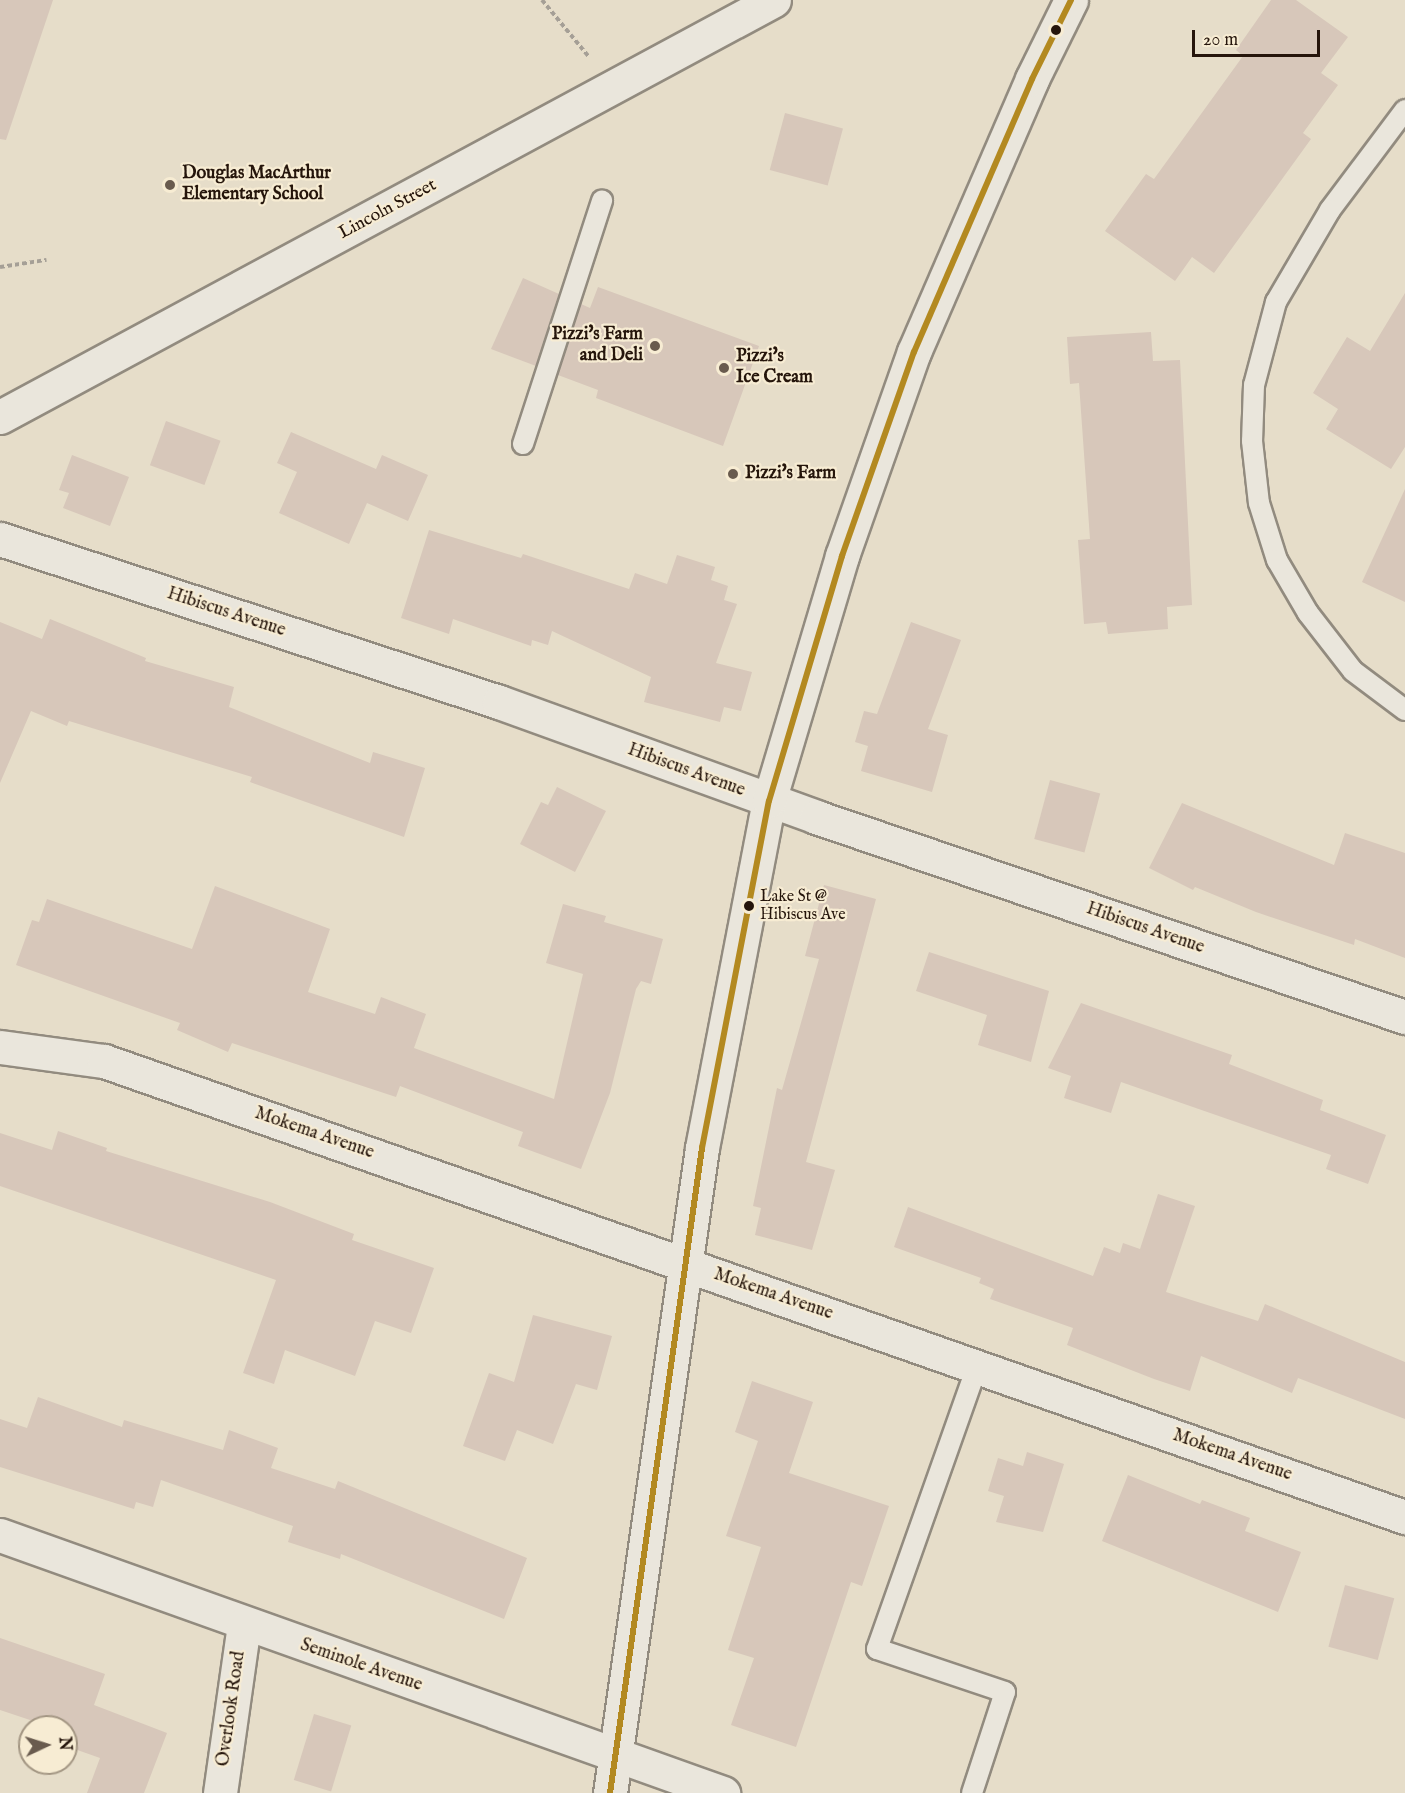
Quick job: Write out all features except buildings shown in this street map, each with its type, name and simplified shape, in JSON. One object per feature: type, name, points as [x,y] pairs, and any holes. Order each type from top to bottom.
[{"type":"street","name":"Lincoln Street","points":[[0,417],[774,0]]},
{"type":"street","points":[[610,1793],[684,1264],[723,1028],[769,801],[842,556],[914,352],[1032,79],[1071,0]]},
{"type":"street","name":"Hibiscus Avenue","points":[[0,539],[499,702],[769,801],[1405,1017]]},
{"type":"street","name":"Mokema Avenue","points":[[0,1047],[104,1061],[1405,1517]]},
{"type":"street","name":"Seminole Avenue","points":[[0,1535],[101,1569],[244,1624],[723,1793]]},
{"type":"street","name":"Overlook Road","points":[[220,1793],[244,1624]]},
{"type":"lane","points":[[1405,110],[1330,210],[1276,302],[1254,385],[1252,441],[1259,503],[1277,560],[1308,613],[1353,671],[1405,710]]},
{"type":"lane","points":[[523,444],[602,201]]},
{"type":"lane","points":[[972,1793],[1005,1692],[877,1649],[977,1367]]},
{"type":"path","points":[[542,0],[591,60]]},
{"type":"path","points":[[0,267],[46,260]]},
{"type":"transit line","points":[[610,1793],[702,1148],[769,801],[842,556],[914,352],[1032,79],[1071,0]]},
{"type":"place","name":"Douglas MacArthur Elementary School","points":[[170,185]]},
{"type":"place","name":"Pizzi's Farm and Deli","points":[[655,346]]},
{"type":"place","name":"Pizzi's Ice Cream","points":[[724,368]]},
{"type":"place","name":"Pizzi's Farm","points":[[733,474]]},
{"type":"place","name":"Lake St @ Hibiscus Ave","points":[[749,906]]}]
